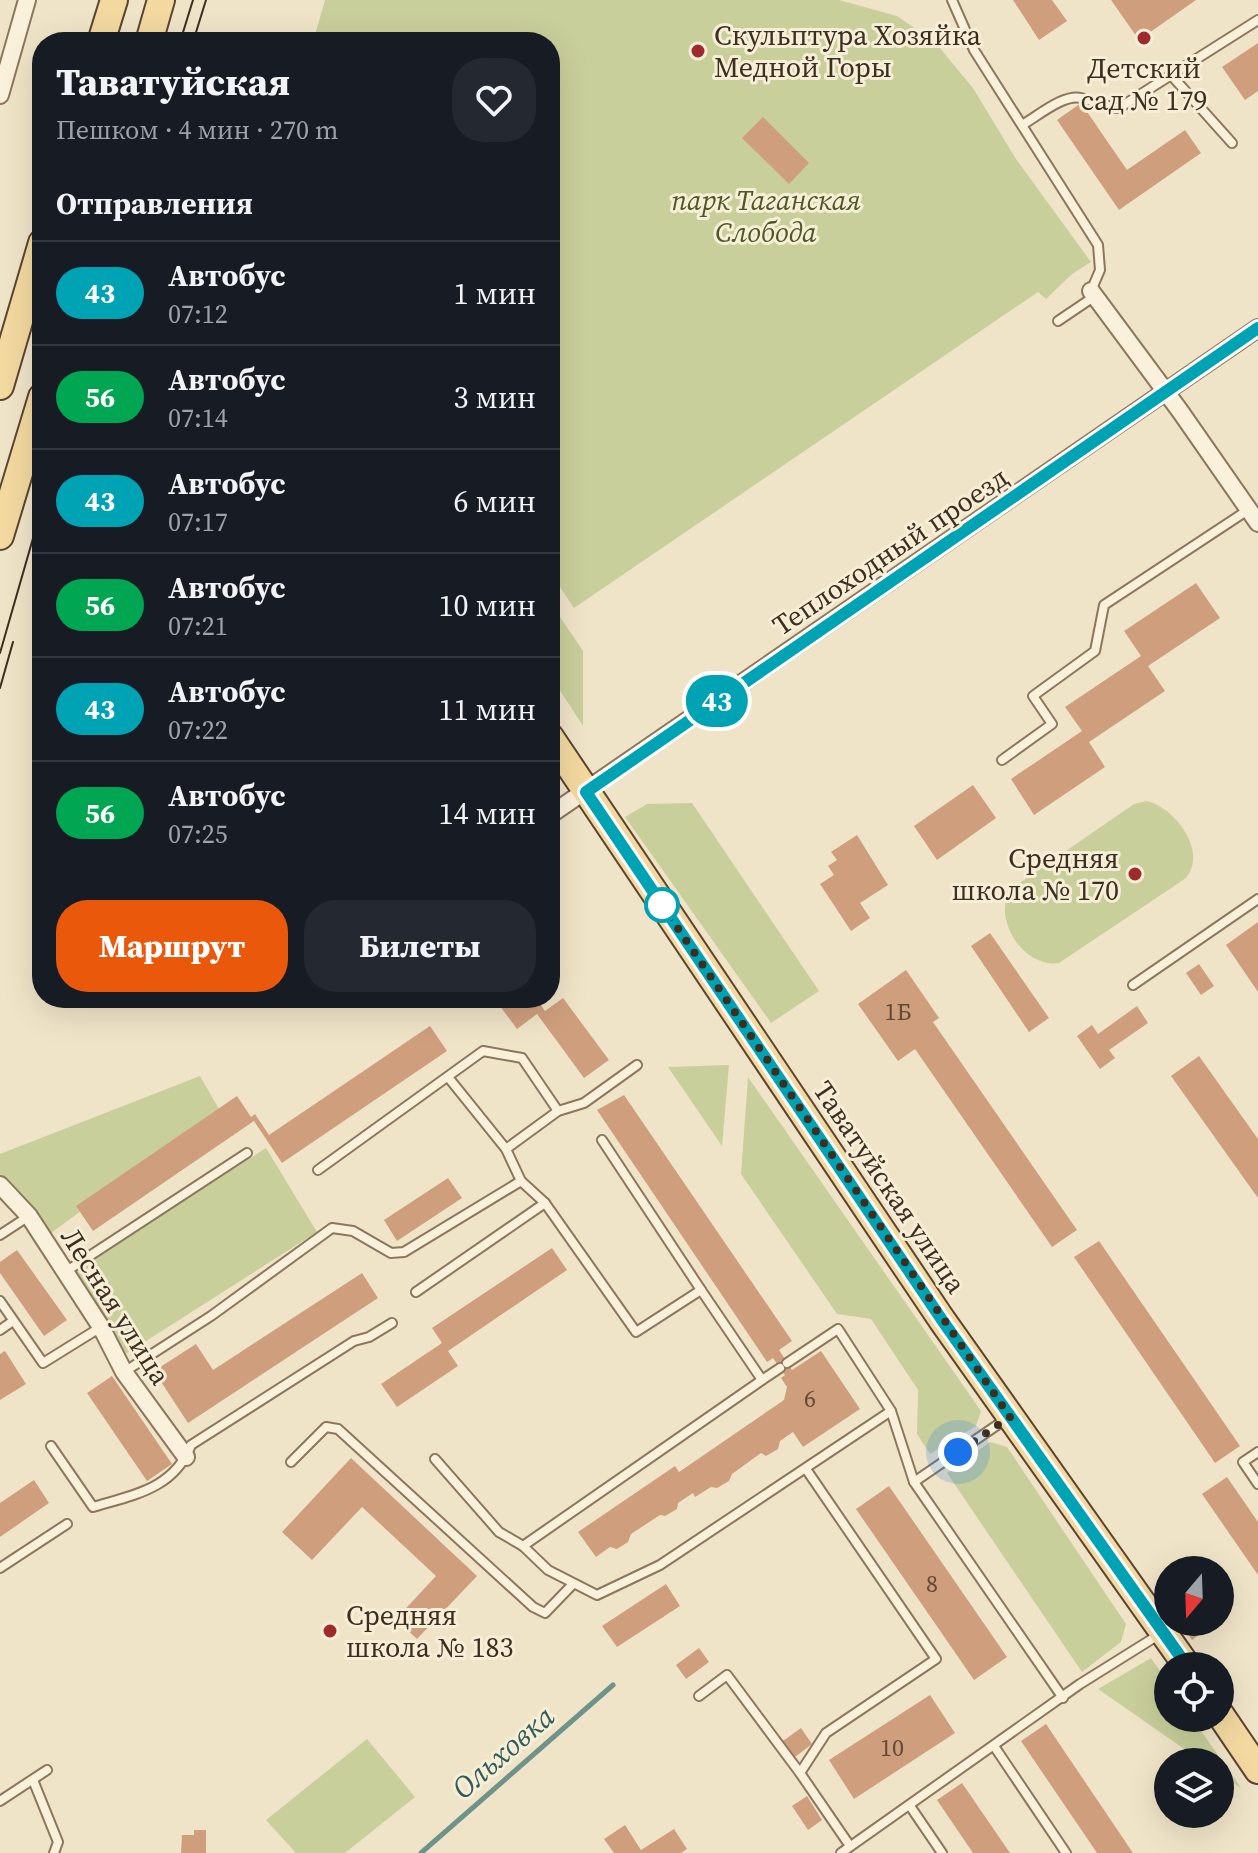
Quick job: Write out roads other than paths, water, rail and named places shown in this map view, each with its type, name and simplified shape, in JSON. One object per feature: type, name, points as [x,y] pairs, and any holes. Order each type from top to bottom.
[{"type":"main road","points":[[104,32],[114,0]]},
{"type":"main road","points":[[152,32],[161,0]]},
{"type":"main road","points":[[0,386],[32,277]]},
{"type":"main road","points":[[0,536],[32,430]]},
{"type":"main road","name":"Таватуйская улица","points":[[560,752],[762,1055],[1010,1417],[1154,1618]]},
{"type":"main road","points":[[1232,1732],[1258,1770]]},
{"type":"street","points":[[1,91],[27,0]]},
{"type":"street","points":[[1093,293],[1253,516]]},
{"type":"street","name":"Теплоходный проезд","points":[[560,809],[1258,328]]},
{"type":"street","name":"Лесная улица","points":[[0,1185],[29,1216],[101,1327],[124,1372],[186,1457]]},
{"type":"lane","points":[[952,0],[974,50],[1098,245],[1100,270],[1093,293],[1058,321]]},
{"type":"lane","points":[[1022,125],[1068,99],[1079,97],[1119,108],[1258,20]]},
{"type":"lane","points":[[1172,76],[1232,143]]},
{"type":"lane","points":[[1002,760],[1052,724],[1033,696],[1095,651],[1104,605],[1253,516]]},
{"type":"lane","points":[[1133,985],[1258,899]]},
{"type":"lane","points":[[318,1170],[483,1051],[522,1058],[558,1111]]},
{"type":"lane","points":[[506,1149],[558,1111],[584,1103],[637,1065]]},
{"type":"lane","points":[[448,1077],[506,1149],[521,1181],[545,1203],[636,1332],[701,1290]]},
{"type":"lane","points":[[602,1140],[762,1380]]},
{"type":"lane","points":[[65,1272],[247,1153]]},
{"type":"lane","points":[[124,1372],[211,1316],[332,1228],[353,1231],[391,1253],[404,1252],[521,1181]]},
{"type":"lane","points":[[416,1292],[545,1203]]},
{"type":"lane","points":[[0,1235],[29,1216]]},
{"type":"lane","points":[[0,1301],[43,1363],[101,1327]]},
{"type":"lane","points":[[0,1330],[13,1321]]},
{"type":"lane","points":[[51,1446],[93,1507],[153,1489],[173,1476],[191,1445],[354,1341],[369,1337],[392,1323]]},
{"type":"lane","points":[[523,1546],[838,1329],[891,1411],[914,1482],[1063,1698]]},
{"type":"lane","points":[[435,1459],[499,1532],[523,1546],[548,1570],[597,1595],[660,1565],[891,1411]]},
{"type":"lane","points":[[914,1482],[1010,1417]]},
{"type":"lane","points":[[291,1462],[326,1427],[338,1429],[533,1607],[545,1613],[573,1584]]},
{"type":"lane","points":[[1258,1452],[1243,1462],[1258,1484]]},
{"type":"lane","points":[[800,1773],[826,1733],[936,1659],[806,1469]]},
{"type":"lane","points":[[0,1568],[67,1524]]},
{"type":"lane","points":[[841,1853],[1063,1698],[1158,1636]]},
{"type":"lane","points":[[699,1696],[727,1675],[850,1846]]},
{"type":"lane","points":[[994,1746],[1066,1853]]},
{"type":"lane","points":[[0,1801],[47,1770]]},
{"type":"lane","points":[[33,1780],[58,1842],[54,1853]]},
{"type":"lane","points":[[910,1806],[942,1853]]},
{"type":"waterway","name":"Ольховка","points":[[421,1853],[613,1685]]},
{"type":"tram line","points":[[183,32],[193,0]]},
{"type":"tram line","points":[[196,32],[206,0]]},
{"type":"tram line","points":[[0,653],[32,542]]},
{"type":"tram line","points":[[0,688],[13,642]]},
{"type":"place","name":"Детский сад № 179","points":[[1144,38]]},
{"type":"place","name":"Скульптура Хозяйка Медной Горы","points":[[698,51]]},
{"type":"place","name":"Средняя школа № 170","points":[[1135,874]]},
{"type":"place","name":"Средняя школа № 183","points":[[330,1631]]},
{"type":"park label","name":"парк Таганская Слобода","points":[[766,216]]}]
